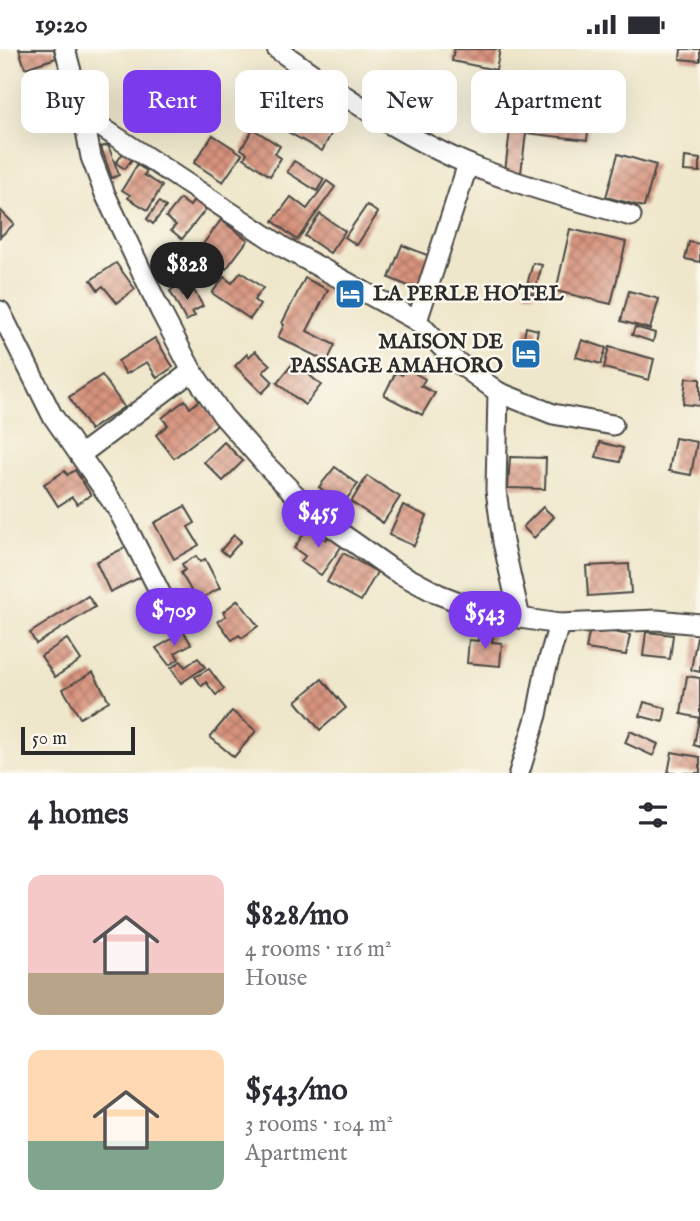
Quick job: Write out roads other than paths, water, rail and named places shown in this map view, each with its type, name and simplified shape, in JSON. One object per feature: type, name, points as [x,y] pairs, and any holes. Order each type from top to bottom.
[{"type":"street","points":[[65,49],[71,70]]},
{"type":"street","points":[[277,49],[325,84],[381,119],[468,164],[631,216]]},
{"type":"street","points":[[109,132],[283,247],[417,321],[453,359],[498,392],[553,414],[613,425]]},
{"type":"street","points":[[86,133],[91,157],[105,194],[192,371],[223,416],[315,515],[393,570],[438,594],[469,606],[559,624],[657,620],[700,624]]},
{"type":"street","points":[[417,321],[468,164]]},
{"type":"street","points":[[0,311],[52,415],[118,510],[169,610]]},
{"type":"street","points":[[80,455],[192,371]]},
{"type":"street","points":[[498,392],[496,490],[503,542],[520,618]]},
{"type":"street","points":[[519,773],[537,715],[559,624]]},
{"type":"place","name":"LA PERLE HOTEL","points":[[350,294]]},
{"type":"place","name":"MAISON DE PASSAGE AMAHORO","points":[[526,354]]}]
